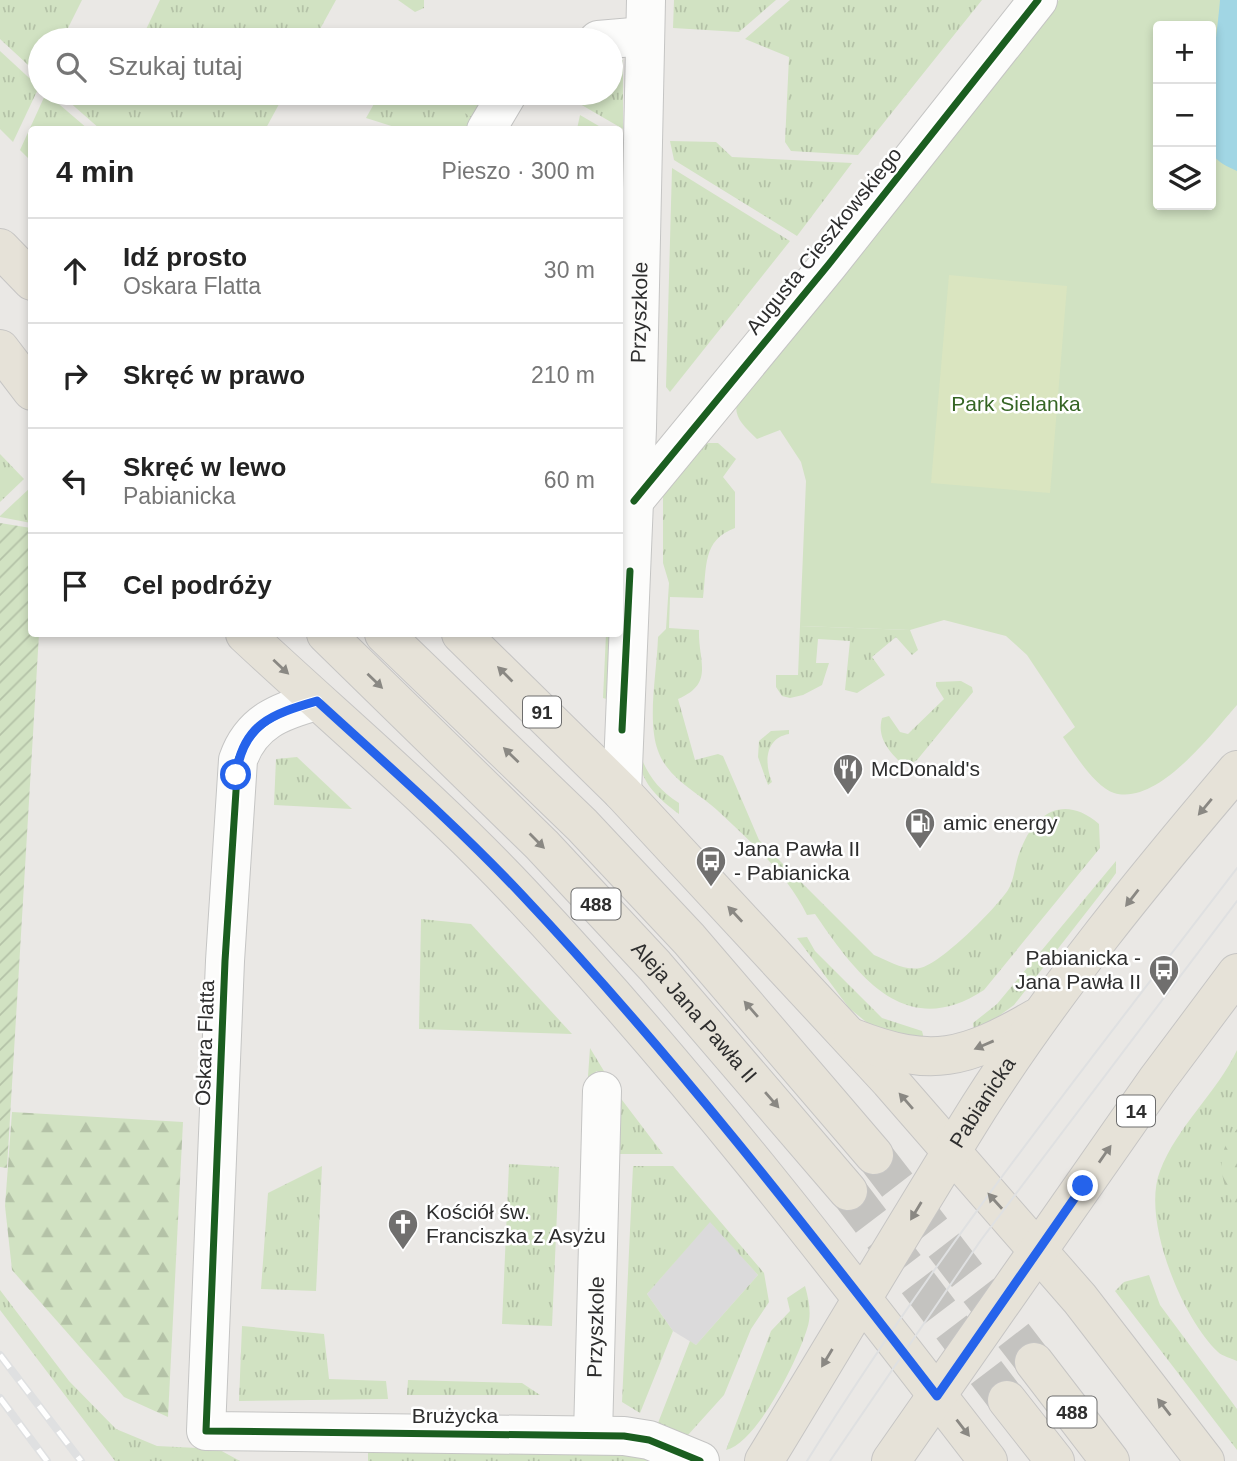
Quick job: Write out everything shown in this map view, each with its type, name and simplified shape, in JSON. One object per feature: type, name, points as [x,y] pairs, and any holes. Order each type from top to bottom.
[{"type":"main road","points":[[0,232],[28,254]]},
{"type":"main road","points":[[0,248],[28,277]]},
{"type":"main road","points":[[0,323],[28,348]]},
{"type":"main road","points":[[0,349],[28,386]]},
{"type":"main road","points":[[248,637],[447,819],[521,894],[684,1079],[988,1461]]},
{"type":"main road","name":"Aleja Jana Pawła II","points":[[329,637],[542,845],[663,976],[848,1191]]},
{"type":"main road","name":"Aleja Jana Pawła II","points":[[387,637],[582,825],[680,929],[874,1155]]},
{"type":"main road","name":"91","points":[[464,637],[622,792]]},
{"type":"main road","name":"Pabianicka","points":[[764,1461],[951,1152],[1044,1013],[1174,844],[1237,770]]},
{"type":"main road","points":[[622,792],[848,1036],[1080,1299],[1205,1461]]},
{"type":"main road","name":"14","points":[[891,1461],[1157,1080],[1237,973]]},
{"type":"main road","points":[[848,1036],[906,1055],[936,1057],[981,1047],[1044,1013]]},
{"type":"main road","name":"488","points":[[1034,1362],[1110,1461]]},
{"type":"main road","name":"488","points":[[1007,1400],[1055,1461]]},
{"type":"street","name":"Augusta Cieszkowskiego","points":[[634,500],[830,264],[1038,0]]},
{"type":"street","name":"Przyszkole","points":[[622,792],[634,500],[645,18]]},
{"type":"street","points":[[623,28],[645,18]]},
{"type":"street","points":[[488,126],[501,105]]},
{"type":"street","name":"Oskara Flatta","points":[[206,1432],[225,961],[238,760],[243,745],[265,720],[279,712],[317,701]]},
{"type":"street","name":"Przyszkole","points":[[593,1434],[602,1091]]},
{"type":"street","name":"Brużycka","points":[[206,1432],[593,1434],[649,1440],[700,1461]]},
{"type":"shaded area","points":[[710,1221],[758,1275],[696,1345],[673,1331],[647,1294]]},
{"type":"green space","points":[[0,0],[82,0],[68,28],[28,28],[28,65],[0,39]]},
{"type":"green space","points":[[160,0],[336,0],[321,28],[147,28]]},
{"type":"green space","points":[[398,0],[424,0],[424,8],[415,12]]},
{"type":"green space","points":[[674,0],[776,0],[739,32],[673,28]]},
{"type":"green space","points":[[790,0],[982,0],[858,155],[791,151],[785,142],[789,57],[745,39]]},
{"type":"green space","name":"Park Sielanka","points":[[1059,0],[1237,0],[1237,705],[1199,749],[1166,778],[1148,789],[1131,794],[1114,793],[1100,784],[1063,737],[1075,727],[1027,655],[1006,636],[944,620],[910,630],[800,626],[806,481],[801,462],[780,430],[757,439],[739,419],[739,393]]},
{"type":"green space","points":[[0,51],[28,77],[28,105],[30,105],[13,142],[0,129]]},
{"type":"green space","points":[[41,105],[60,105],[84,126],[31,126]]},
{"type":"green space","points":[[73,105],[279,105],[267,126],[97,126]]},
{"type":"green space","points":[[373,105],[487,105],[475,126],[391,126],[366,118]]},
{"type":"green space","points":[[449,105],[488,105],[480,121]]},
{"type":"green space","points":[[582,105],[623,105],[623,126],[618,126]]},
{"type":"green space","points":[[580,115],[599,126],[578,126]]},
{"type":"green space","points":[[28,132],[28,158],[20,150]]},
{"type":"green space","points":[[670,141],[716,142],[732,157],[852,163],[797,236],[674,160]]},
{"type":"green space","points":[[672,168],[790,241],[670,392],[666,387]]},
{"type":"green space","points":[[949,275],[1067,286],[1050,493],[931,483]]},
{"type":"green space","points":[[718,443],[736,459],[723,477],[735,492],[735,528],[724,533],[711,547],[706,565],[703,598],[670,597],[669,628],[699,630],[701,679],[689,693],[678,699],[695,760],[718,754],[723,756],[759,840],[874,955],[908,968],[920,968],[929,964],[967,935],[1008,890],[1027,836],[1043,817],[1053,811],[1075,810],[1099,824],[1100,848],[984,990],[956,1004],[930,1009],[907,1005],[866,979],[815,914],[807,915],[789,886],[767,859],[717,810],[677,778],[662,760],[654,734],[653,711],[658,637],[666,629],[669,583],[663,563],[663,490],[699,446]]},
{"type":"green space","points":[[0,454],[24,479],[0,502]]},
{"type":"green space","points":[[28,490],[28,522],[0,516]]},
{"type":"green space","points":[[0,523],[28,528],[28,637],[39,637],[7,1168],[0,1167]]},
{"type":"green space","points":[[800,626],[910,630],[918,650],[912,655],[896,637],[872,657],[885,675],[857,693],[845,690],[850,641],[818,639],[816,663],[829,663],[822,685],[803,695],[790,698],[782,696],[776,687],[776,675],[798,675]]},
{"type":"green space","points":[[606,637],[613,637],[610,700],[603,698]]},
{"type":"green space","points":[[961,681],[972,687],[973,692],[917,760],[912,763],[900,762],[884,742],[882,718],[889,716],[900,732],[908,734],[944,699],[936,682]]},
{"type":"green space","points":[[789,730],[789,734],[775,741],[768,752],[772,782],[768,785],[758,757],[759,741],[771,731]]},
{"type":"green space","points":[[638,749],[653,780],[679,803],[679,814],[662,801],[650,786],[641,770]]},
{"type":"green space","points":[[297,757],[352,809],[274,805],[276,759]]},
{"type":"green space","points":[[1116,861],[1116,873],[1014,1005],[974,1034],[973,1023],[997,1004]]},
{"type":"green space","points":[[421,919],[471,924],[572,1034],[419,1029]]},
{"type":"green space","points":[[807,937],[815,951],[882,1018],[922,1031],[925,1043],[876,1030],[849,1008],[797,938]]},
{"type":"green space","points":[[590,1048],[619,1096],[663,1154],[615,1154],[601,1073],[596,1071],[583,1147]]},
{"type":"green space","points":[[1237,1050],[1237,1361],[1220,1353],[1204,1336],[1179,1292],[1168,1267],[1161,1240],[1156,1215],[1156,1191],[1160,1171],[1176,1139],[1219,1081]]},
{"type":"green space","points":[[12,1112],[183,1122],[168,1417],[124,1397],[12,1270],[5,1206]]},
{"type":"green space","points":[[1237,1129],[1237,1210],[1226,1190],[1222,1158],[1229,1138]]},
{"type":"green space","points":[[509,1164],[559,1167],[552,1326],[502,1324]]},
{"type":"green space","points":[[322,1166],[316,1291],[261,1289],[268,1193]]},
{"type":"green space","points":[[633,1166],[673,1166],[764,1273],[769,1302],[751,1329],[724,1395],[688,1435],[658,1423],[690,1341],[696,1345],[758,1275],[710,1222],[647,1294],[673,1331],[640,1413],[622,1402]]},
{"type":"green space","points":[[1149,1275],[1160,1305],[1237,1409],[1237,1450],[1115,1291],[1124,1282]]},
{"type":"green space","points":[[805,1286],[809,1302],[807,1329],[786,1379],[763,1417],[738,1444],[726,1450],[771,1331],[790,1311],[787,1298]]},
{"type":"green space","points":[[0,1290],[69,1381],[116,1429],[157,1446],[218,1449],[240,1461],[115,1461],[0,1310]]},
{"type":"green space","points":[[242,1326],[324,1334],[329,1379],[386,1381],[388,1399],[239,1401]]},
{"type":"green space","points":[[408,1380],[522,1383],[540,1395],[407,1395]]},
{"type":"green space","points":[[605,1448],[665,1461],[368,1461],[368,1451]]},
{"type":"water","points":[[1220,0],[1237,0],[1237,171],[1216,158],[1216,41]]},
{"type":"tunnel","points":[[874,1155],[1034,1362]]},
{"type":"tunnel","points":[[848,1191],[1007,1400]]},
{"type":"tram line","points":[[807,1461],[856,1384],[961,1233],[1237,868]]},
{"type":"tram line","points":[[830,1461],[981,1240],[1237,901]]},
{"type":"railway","points":[[0,1355],[81,1461]]},
{"type":"railway","points":[[0,1398],[47,1461]]},
{"type":"cycle path","points":[[634,501],[829,264],[1038,0]]},
{"type":"cycle path","points":[[622,730],[630,571]]},
{"type":"cycle path","points":[[317,701],[268,720],[251,736],[238,760],[225,961],[206,1431],[624,1436],[649,1440],[700,1461]]},
{"type":"place","name":"McDonald's","points":[[848,796]]},
{"type":"place","name":"amic energy","points":[[920,850]]},
{"type":"place","name":"Jana Pawła II - Pabianicka","points":[[711,888]]},
{"type":"place","name":"Pabianicka - Jana Pawła II","points":[[1164,997]]},
{"type":"place","name":"Kościół św. Franciszka z Asyżu","points":[[403,1251]]},
{"type":"route","points":[[236,775],[243,745],[255,729],[279,712],[317,701],[447,819],[521,894],[598,979],[805,1227],[937,1396],[1083,1186]]}]
